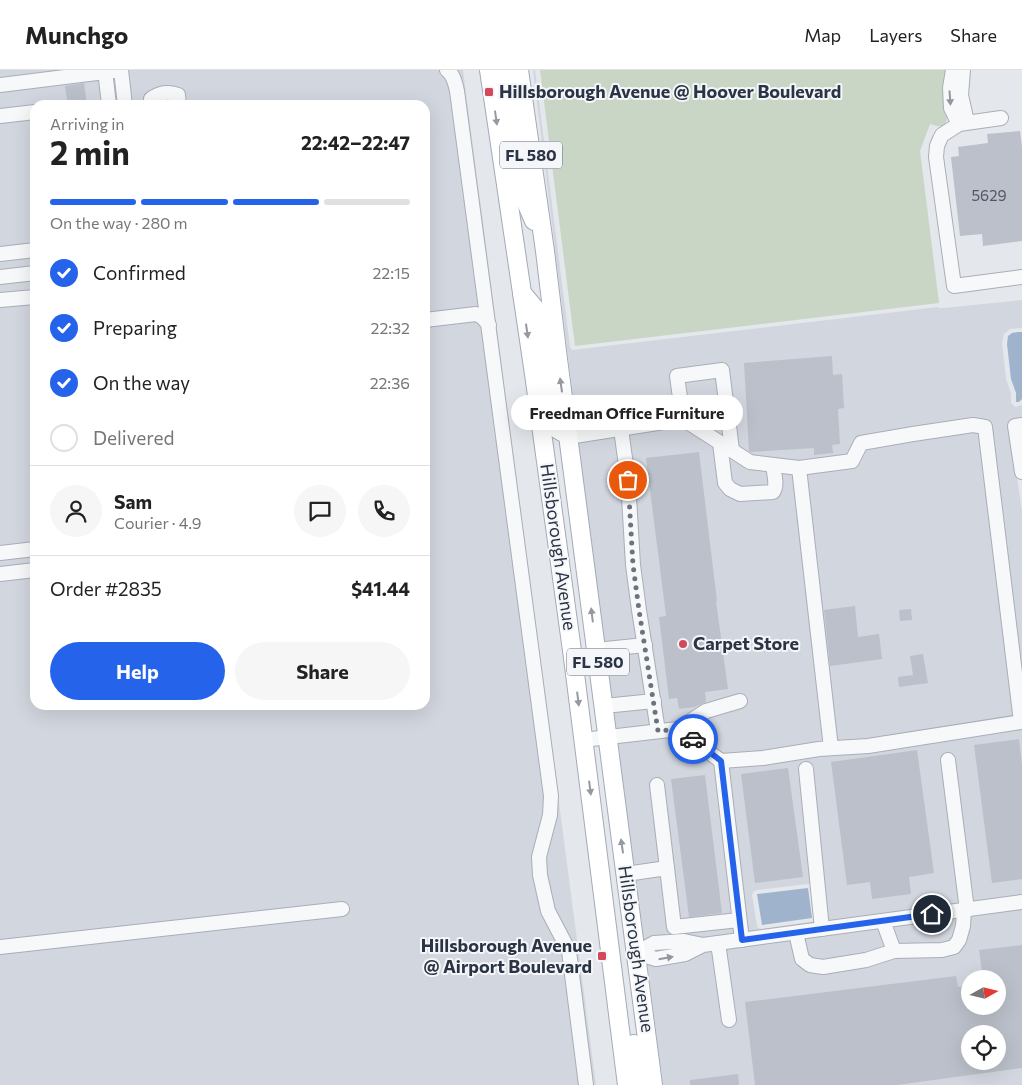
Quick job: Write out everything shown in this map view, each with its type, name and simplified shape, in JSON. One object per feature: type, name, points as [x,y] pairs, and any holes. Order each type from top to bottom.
[{"type":"main road","name":"Hillsborough Avenue","points":[[489,70],[522,293],[583,740],[627,1085]]},
{"type":"main road","points":[[505,70],[522,194],[543,239]]},
{"type":"main road","name":"Hillsborough Avenue","points":[[519,70],[543,239],[654,1085]]},
{"type":"main road","points":[[522,293],[539,313],[551,405],[557,429],[568,437]]},
{"type":"main road","points":[[609,939],[623,959],[639,1081],[642,1085]]},
{"type":"street","points":[[0,85],[121,70],[124,100]]},
{"type":"street","points":[[447,70],[455,80],[457,91],[551,796],[550,815],[539,857],[540,876],[548,912],[569,951],[586,1085]]},
{"type":"street","points":[[953,70],[950,88],[951,108],[963,123]]},
{"type":"street","points":[[963,70],[963,123]]},
{"type":"street","points":[[105,71],[108,100]]},
{"type":"street","points":[[151,100],[156,95],[168,92],[178,95],[179,100]]},
{"type":"street","points":[[0,116],[30,113]]},
{"type":"street","points":[[1001,118],[963,123],[942,135],[937,146],[936,157],[954,286],[1022,277]]},
{"type":"street","points":[[0,254],[30,251]]},
{"type":"street","points":[[0,277],[30,274]]},
{"type":"street","points":[[0,300],[30,297]]},
{"type":"street","points":[[430,319],[476,314],[489,324]]},
{"type":"street","points":[[683,419],[677,376],[722,370],[726,482],[730,489],[740,494],[773,492],[776,486],[773,466]]},
{"type":"street","points":[[568,437],[683,419],[750,462],[799,468],[852,461],[861,443],[973,425],[985,427],[1021,722],[868,746],[831,748],[763,758],[721,761],[678,729]]},
{"type":"street","points":[[1019,426],[1022,472]]},
{"type":"street","points":[[621,429],[628,480],[633,565],[658,731]]},
{"type":"street","points":[[799,468],[831,748]]},
{"type":"street","points":[[0,553],[30,550]]},
{"type":"street","points":[[0,574],[30,571]]},
{"type":"street","points":[[596,650],[645,645]]},
{"type":"street","points":[[604,706],[654,701]]},
{"type":"street","points":[[583,740],[678,729],[706,711],[740,701]]},
{"type":"street","points":[[796,933],[802,959],[810,965],[822,967],[866,960],[894,951],[942,950],[954,947],[959,940],[966,910],[948,760]]},
{"type":"street","points":[[721,761],[742,940]]},
{"type":"street","points":[[806,769],[822,929]]},
{"type":"street","points":[[657,785],[674,927],[739,920]]},
{"type":"street","points":[[626,874],[667,868]]},
{"type":"street","points":[[636,952],[654,943],[684,941],[703,945],[1022,902]]},
{"type":"street","points":[[0,947],[342,910]]},
{"type":"street","points":[[883,921],[894,951]]},
{"type":"street","points":[[718,943],[729,1020]]},
{"type":"shaded area","points":[[0,70],[463,70],[596,1085],[0,1085]]},
{"type":"shaded area","points":[[533,70],[535,70],[570,347],[572,350],[938,307],[1022,300],[1022,328],[1010,329],[1004,334],[1002,343],[1011,403],[1015,407],[1022,405],[1022,433],[1020,420],[1009,422],[1022,511],[1022,897],[735,936],[644,942],[592,550]],"holes":[[[812,885],[815,921],[758,928],[752,895],[754,891]]]},
{"type":"shaded area","points":[[1022,907],[1022,1085],[663,1085],[647,962],[704,950]]},
{"type":"green space","points":[[540,70],[950,70],[950,100],[946,123],[942,126],[930,124],[920,151],[939,303],[575,346]]},
{"type":"water","points":[[1022,332],[1022,399],[1016,402],[1007,344],[1008,336]]},
{"type":"water","points":[[808,888],[812,918],[762,925],[757,894]]},
{"type":"building","points":[[84,83],[86,100],[67,100],[65,86]]},
{"type":"building","points":[[1020,131],[1022,147],[1022,241],[983,246],[982,234],[960,236],[951,157],[959,156],[958,147],[988,143],[987,134]]},
{"type":"building","points":[[832,356],[833,375],[842,374],[844,408],[838,409],[840,444],[832,445],[833,453],[814,455],[814,448],[749,451],[744,363]]},
{"type":"building","points":[[699,452],[728,689],[705,692],[706,702],[695,707],[679,709],[677,698],[669,699],[659,617],[666,616],[646,458]]},
{"type":"building","points":[[855,606],[858,637],[879,634],[882,659],[830,666],[824,610]]},
{"type":"building","points":[[911,609],[912,620],[900,621],[899,610]]},
{"type":"building","points":[[923,654],[928,683],[899,687],[898,677],[913,675],[910,656]]},
{"type":"building","points":[[1019,739],[1022,765],[1022,879],[992,883],[974,745]]},
{"type":"building","points":[[917,750],[934,873],[909,877],[911,894],[872,899],[870,882],[847,885],[831,762]]},
{"type":"building","points":[[788,768],[803,877],[755,883],[741,774]]},
{"type":"building","points":[[705,775],[722,913],[689,917],[671,779]]},
{"type":"building","points":[[1022,945],[1022,1068],[897,1085],[755,1085],[745,1002],[956,976],[958,987],[961,986],[961,1015],[1006,1015],[1006,970],[982,970],[979,950]]},
{"type":"building","points":[[738,1074],[739,1085],[690,1085],[690,1080]]},
{"type":"way so far","points":[[628,480],[633,565],[658,731],[678,729],[693,739]]},
{"type":"place","name":"Hillsborough Avenue @ Hoover Boulevard","points":[[489,92]]},
{"type":"place","name":"Freedman Office Furniture","points":[[628,480]]},
{"type":"place","name":"Carpet Store","points":[[683,644]]},
{"type":"place","name":"Hillsborough Avenue @ Airport Boulevard","points":[[602,956]]},
{"type":"route","points":[[693,739],[721,761],[742,940],[932,914]]}]
